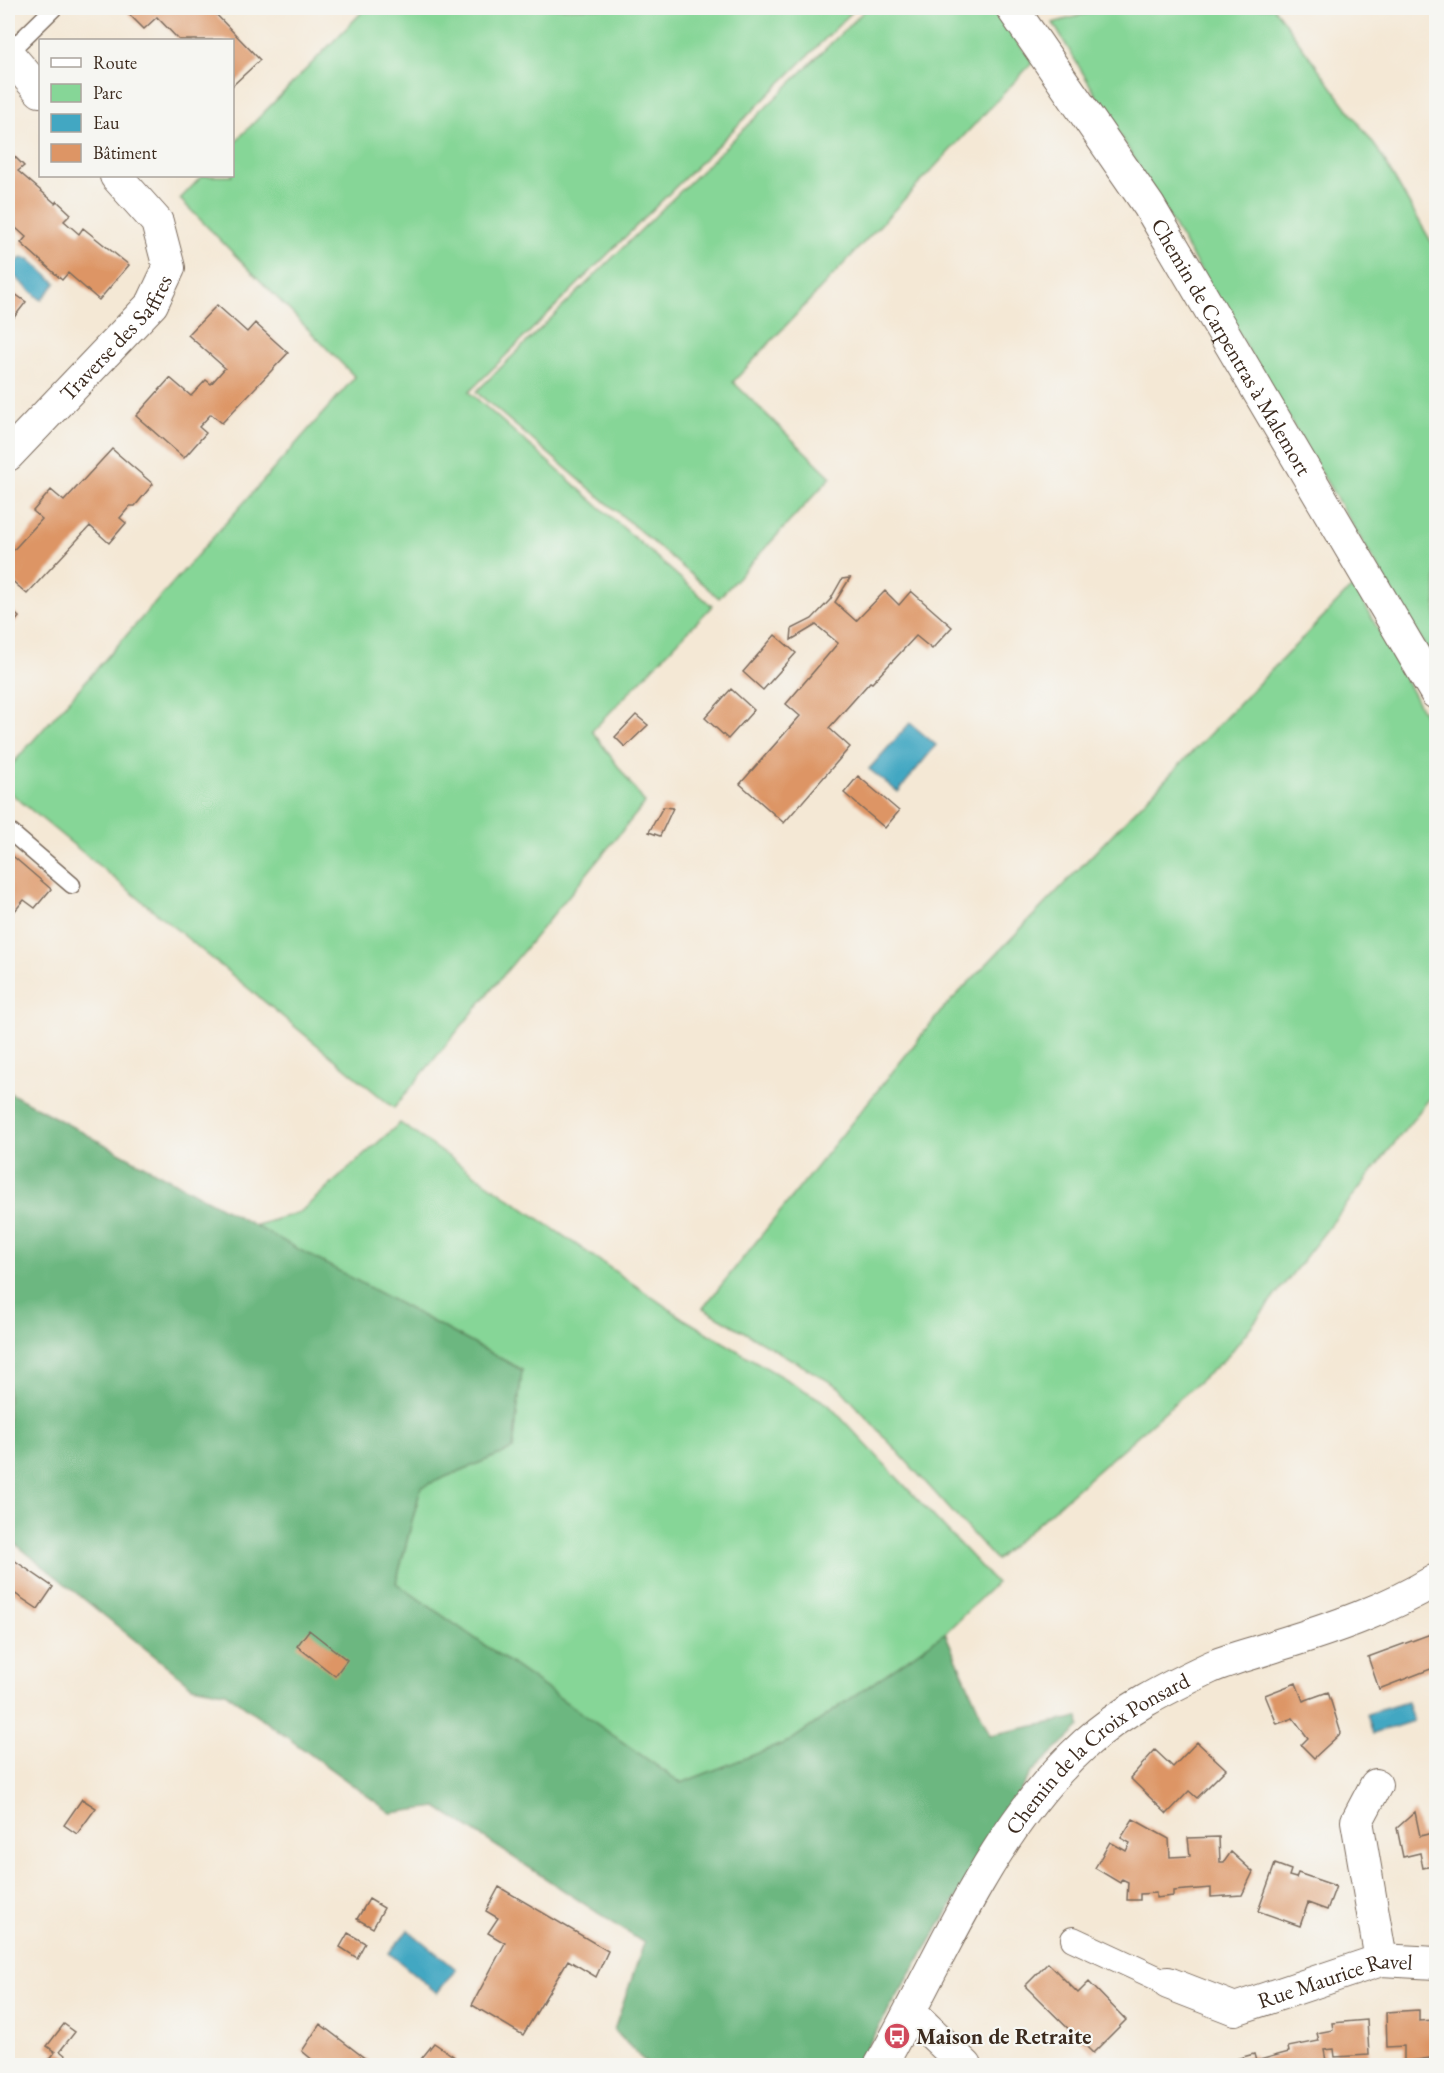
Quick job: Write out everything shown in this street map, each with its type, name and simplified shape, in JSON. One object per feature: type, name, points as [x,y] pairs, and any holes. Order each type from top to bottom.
[{"type":"street","name":"Chemin de Carpentras à Malemort","points":[[1012,8],[1149,206],[1437,693]]},
{"type":"street","points":[[8,53],[39,90]]},
{"type":"street","name":"Traverse des Saffres","points":[[8,455],[152,304],[169,268],[157,222],[117,177]]},
{"type":"street","name":"Chemin de la Croix Ponsard","points":[[880,2066],[994,1855],[1054,1774],[1087,1741],[1159,1693],[1213,1666],[1356,1620],[1399,1603],[1437,1580]]},
{"type":"street","points":[[1376,1785],[1357,1821],[1381,1960]]},
{"type":"street","points":[[1073,1939],[1168,1983]]},
{"type":"street","name":"Rue Maurice Ravel","points":[[1168,1983],[1235,2009],[1381,1960],[1437,1963]]},
{"type":"street","points":[[910,2012],[966,2066]]},
{"type":"lane","points":[[8,53],[54,8]]},
{"type":"lane","points":[[8,830],[72,885]]},
{"type":"green space","points":[[366,8],[856,8],[469,392],[712,606],[592,731],[645,803],[394,1108],[8,791],[8,769],[355,377],[180,199],[201,177],[234,177],[234,143]]},
{"type":"green space","points":[[867,8],[992,8],[1033,62],[733,382],[831,477],[719,598],[476,392]]},
{"type":"green space","points":[[1106,8],[1274,8],[1378,150],[1436,250],[1436,665],[1053,23]]},
{"type":"green space","points":[[1354,585],[1436,736],[1436,1090],[1228,1356],[996,1560],[839,1387],[703,1308],[942,1010]]},
{"type":"green space","points":[[8,1092],[522,1370],[513,1449],[421,1487],[396,1583],[681,1783],[790,1741],[945,1633],[990,1735],[1079,1717],[1080,1727],[1031,1773],[856,2065],[648,2065],[614,2030],[644,1943],[437,1807],[391,1813],[225,1692],[192,1686],[8,1538]]},
{"type":"green space","points":[[400,1123],[684,1319],[828,1404],[996,1583],[945,1633],[790,1741],[681,1783],[396,1583],[421,1487],[513,1449],[522,1370],[254,1226],[300,1212]]},
{"type":"water","points":[[21,258],[29,259],[56,283],[41,300],[14,276],[14,264]]},
{"type":"water","points":[[910,723],[936,745],[898,792],[869,769]]},
{"type":"water","points":[[1407,1702],[1413,1721],[1373,1734],[1367,1714]]},
{"type":"water","points":[[408,1930],[456,1969],[437,1993],[389,1953]]},
{"type":"building","points":[[134,8],[210,8],[260,60],[234,84],[234,39],[178,39],[157,17],[144,29],[128,13]]},
{"type":"building","points":[[8,150],[24,166],[18,171],[71,214],[64,221],[79,234],[83,228],[129,265],[99,300],[68,273],[62,280],[21,243],[26,237],[8,221]]},
{"type":"building","points":[[8,289],[26,302],[8,325]]},
{"type":"building","points":[[217,305],[247,332],[255,323],[288,353],[222,423],[211,414],[199,427],[206,433],[184,458],[136,416],[170,378],[191,396],[206,380],[211,384],[225,368],[188,335]]},
{"type":"building","points":[[112,449],[153,484],[135,506],[130,506],[120,518],[126,523],[109,543],[90,526],[27,594],[8,577],[8,556],[42,519],[33,511],[51,490],[64,501]]},
{"type":"building","points":[[850,578],[835,602],[856,621],[885,591],[899,605],[911,591],[952,627],[932,649],[916,636],[872,683],[870,682],[829,728],[850,747],[784,823],[740,784],[800,716],[786,704],[838,643],[816,625],[791,640],[792,629],[812,619],[830,600],[842,579]]},
{"type":"building","points":[[8,607],[19,617],[8,630]]},
{"type":"building","points":[[775,635],[796,653],[763,690],[743,672]]},
{"type":"building","points":[[731,689],[754,710],[728,739],[705,718]]},
{"type":"building","points":[[636,715],[648,725],[625,747],[615,737]]},
{"type":"building","points":[[858,776],[899,811],[885,828],[844,793]]},
{"type":"building","points":[[663,807],[673,808],[660,836],[649,832]]},
{"type":"building","points":[[8,852],[51,889],[35,908],[24,900],[8,919]]},
{"type":"building","points":[[8,1556],[53,1587],[38,1609],[8,1589]]},
{"type":"building","points":[[309,1630],[347,1660],[335,1676],[297,1646]]},
{"type":"building","points":[[1436,1632],[1436,1667],[1379,1689],[1368,1657]]},
{"type":"building","points":[[1296,1683],[1303,1701],[1328,1692],[1341,1733],[1314,1758],[1301,1745],[1308,1738],[1293,1718],[1277,1724],[1265,1695]]},
{"type":"building","points":[[1197,1742],[1226,1769],[1197,1798],[1189,1791],[1167,1814],[1130,1778],[1155,1750],[1173,1767]]},
{"type":"building","points":[[82,1799],[96,1808],[77,1834],[64,1825]]},
{"type":"building","points":[[1415,1812],[1420,1836],[1436,1832],[1436,1865],[1423,1868],[1420,1853],[1403,1857],[1397,1828]]},
{"type":"building","points":[[1133,1819],[1169,1839],[1170,1857],[1190,1856],[1188,1838],[1219,1837],[1220,1862],[1224,1862],[1231,1852],[1253,1872],[1242,1895],[1211,1897],[1211,1888],[1173,1891],[1173,1896],[1156,1898],[1156,1893],[1140,1894],[1140,1900],[1127,1900],[1128,1882],[1122,1879],[1120,1883],[1095,1868],[1110,1842],[1126,1851],[1130,1843],[1121,1838]]},
{"type":"building","points":[[1275,1864],[1291,1870],[1289,1876],[1296,1878],[1298,1873],[1336,1886],[1327,1910],[1308,1903],[1300,1926],[1258,1911]]},
{"type":"building","points":[[499,1887],[608,1951],[596,1977],[568,1960],[523,2035],[472,2005],[505,1943],[488,1933],[498,1918],[486,1911]]},
{"type":"building","points":[[369,1899],[384,1908],[373,1928],[357,1919]]},
{"type":"building","points":[[348,1933],[365,1943],[357,1958],[340,1947]]},
{"type":"building","points":[[1048,1963],[1078,1993],[1089,1982],[1126,2020],[1093,2053],[1025,1986]]},
{"type":"building","points":[[1419,2010],[1419,2021],[1436,2020],[1436,2057],[1404,2062],[1404,2046],[1387,2047],[1386,2012]]},
{"type":"building","points":[[1367,2020],[1369,2055],[1335,2057],[1334,2049],[1324,2050],[1327,2066],[1210,2066],[1254,2054],[1256,2061],[1289,2052],[1288,2047],[1319,2041],[1317,2033],[1333,2030],[1332,2023]]},
{"type":"building","points":[[64,2024],[75,2032],[60,2051],[78,2066],[45,2066],[55,2052],[47,2046]]},
{"type":"building","points":[[320,2024],[375,2066],[320,2066],[302,2051]]},
{"type":"building","points":[[434,2043],[456,2058],[451,2066],[431,2066],[421,2059]]},
{"type":"place","name":"Maison de Retraite","points":[[897,2036]]}]
